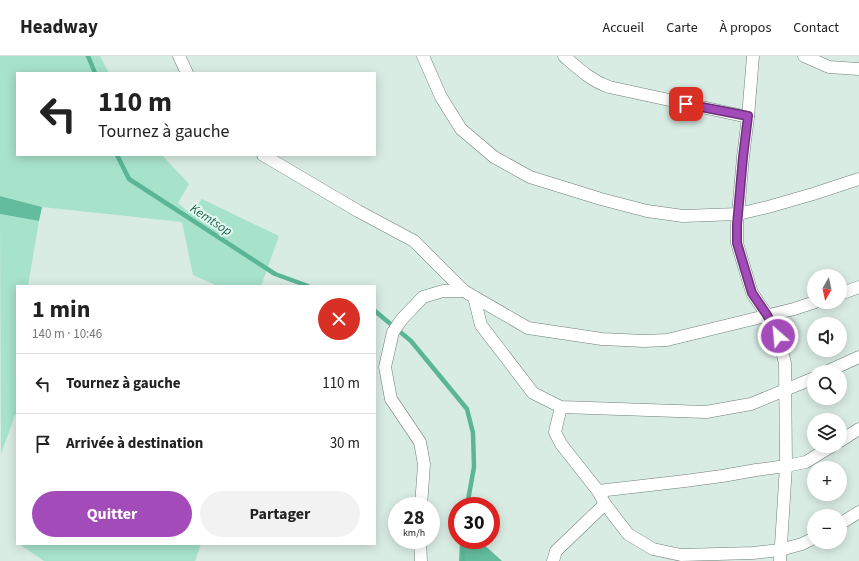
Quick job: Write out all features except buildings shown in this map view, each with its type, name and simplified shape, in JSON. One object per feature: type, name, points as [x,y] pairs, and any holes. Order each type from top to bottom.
[{"type":"street","points":[[179,56],[187,72]]},
{"type":"street","points":[[423,56],[441,97],[461,129],[494,156],[530,177],[601,199],[648,211],[683,216],[738,214],[813,194],[859,179]]},
{"type":"street","points":[[564,56],[584,74],[609,88],[748,116]]},
{"type":"street","points":[[753,56],[738,214],[737,243],[752,293],[767,315],[778,336],[786,363],[786,466],[780,556]]},
{"type":"street","points":[[804,56],[829,67],[859,69]]},
{"type":"street","points":[[265,156],[358,211],[414,241],[469,294],[528,328],[602,340],[667,340],[807,305]]},
{"type":"street","points":[[847,291],[859,287]]},
{"type":"street","points":[[422,497],[424,464],[420,442],[391,399],[380,366],[393,332],[402,319],[423,297],[443,291],[469,294]]},
{"type":"street","points":[[469,294],[481,325],[532,393],[561,407],[706,412],[751,404],[807,381]]},
{"type":"street","points":[[841,365],[859,357]]},
{"type":"street","points":[[561,407],[555,432],[561,444],[598,491],[605,504],[628,534],[653,549],[681,555],[753,553],[780,556],[807,542]]},
{"type":"street","points":[[847,437],[859,429]]},
{"type":"street","points":[[598,491],[685,481],[786,466],[806,462],[821,453]]},
{"type":"street","points":[[553,561],[556,551],[605,504]]},
{"type":"street","points":[[847,520],[859,512]]},
{"type":"street","points":[[420,549],[421,561]]},
{"type":"green space","points":[[0,56],[100,56],[108,72],[16,72],[16,156],[163,156],[189,184],[178,203],[191,214],[202,199],[279,236],[261,285],[216,285],[193,275],[182,222],[42,207],[0,196]]},
{"type":"green space","points":[[0,196],[42,207],[39,221],[0,214]]},
{"type":"green space","points":[[0,214],[39,221],[28,285],[16,285],[16,415],[1,454]]},
{"type":"green space","points":[[20,545],[201,545],[195,561],[44,561]]},
{"type":"green space","points":[[460,549],[489,549],[502,561],[459,561]]},
{"type":"waterway","name":"Kemtsop","points":[[88,56],[95,72]]},
{"type":"waterway","name":"Kemtsop","points":[[118,156],[129,179],[275,274],[305,285]]},
{"type":"waterway","name":"Kemtsop","points":[[376,312],[411,341],[467,409],[473,433],[474,467],[469,497]]},
{"type":"waterway","name":"Kemtsop","points":[[463,561],[464,549]]},
{"type":"route","points":[[686,104],[748,116],[737,225],[737,243],[752,293],[767,315],[778,336]]}]
